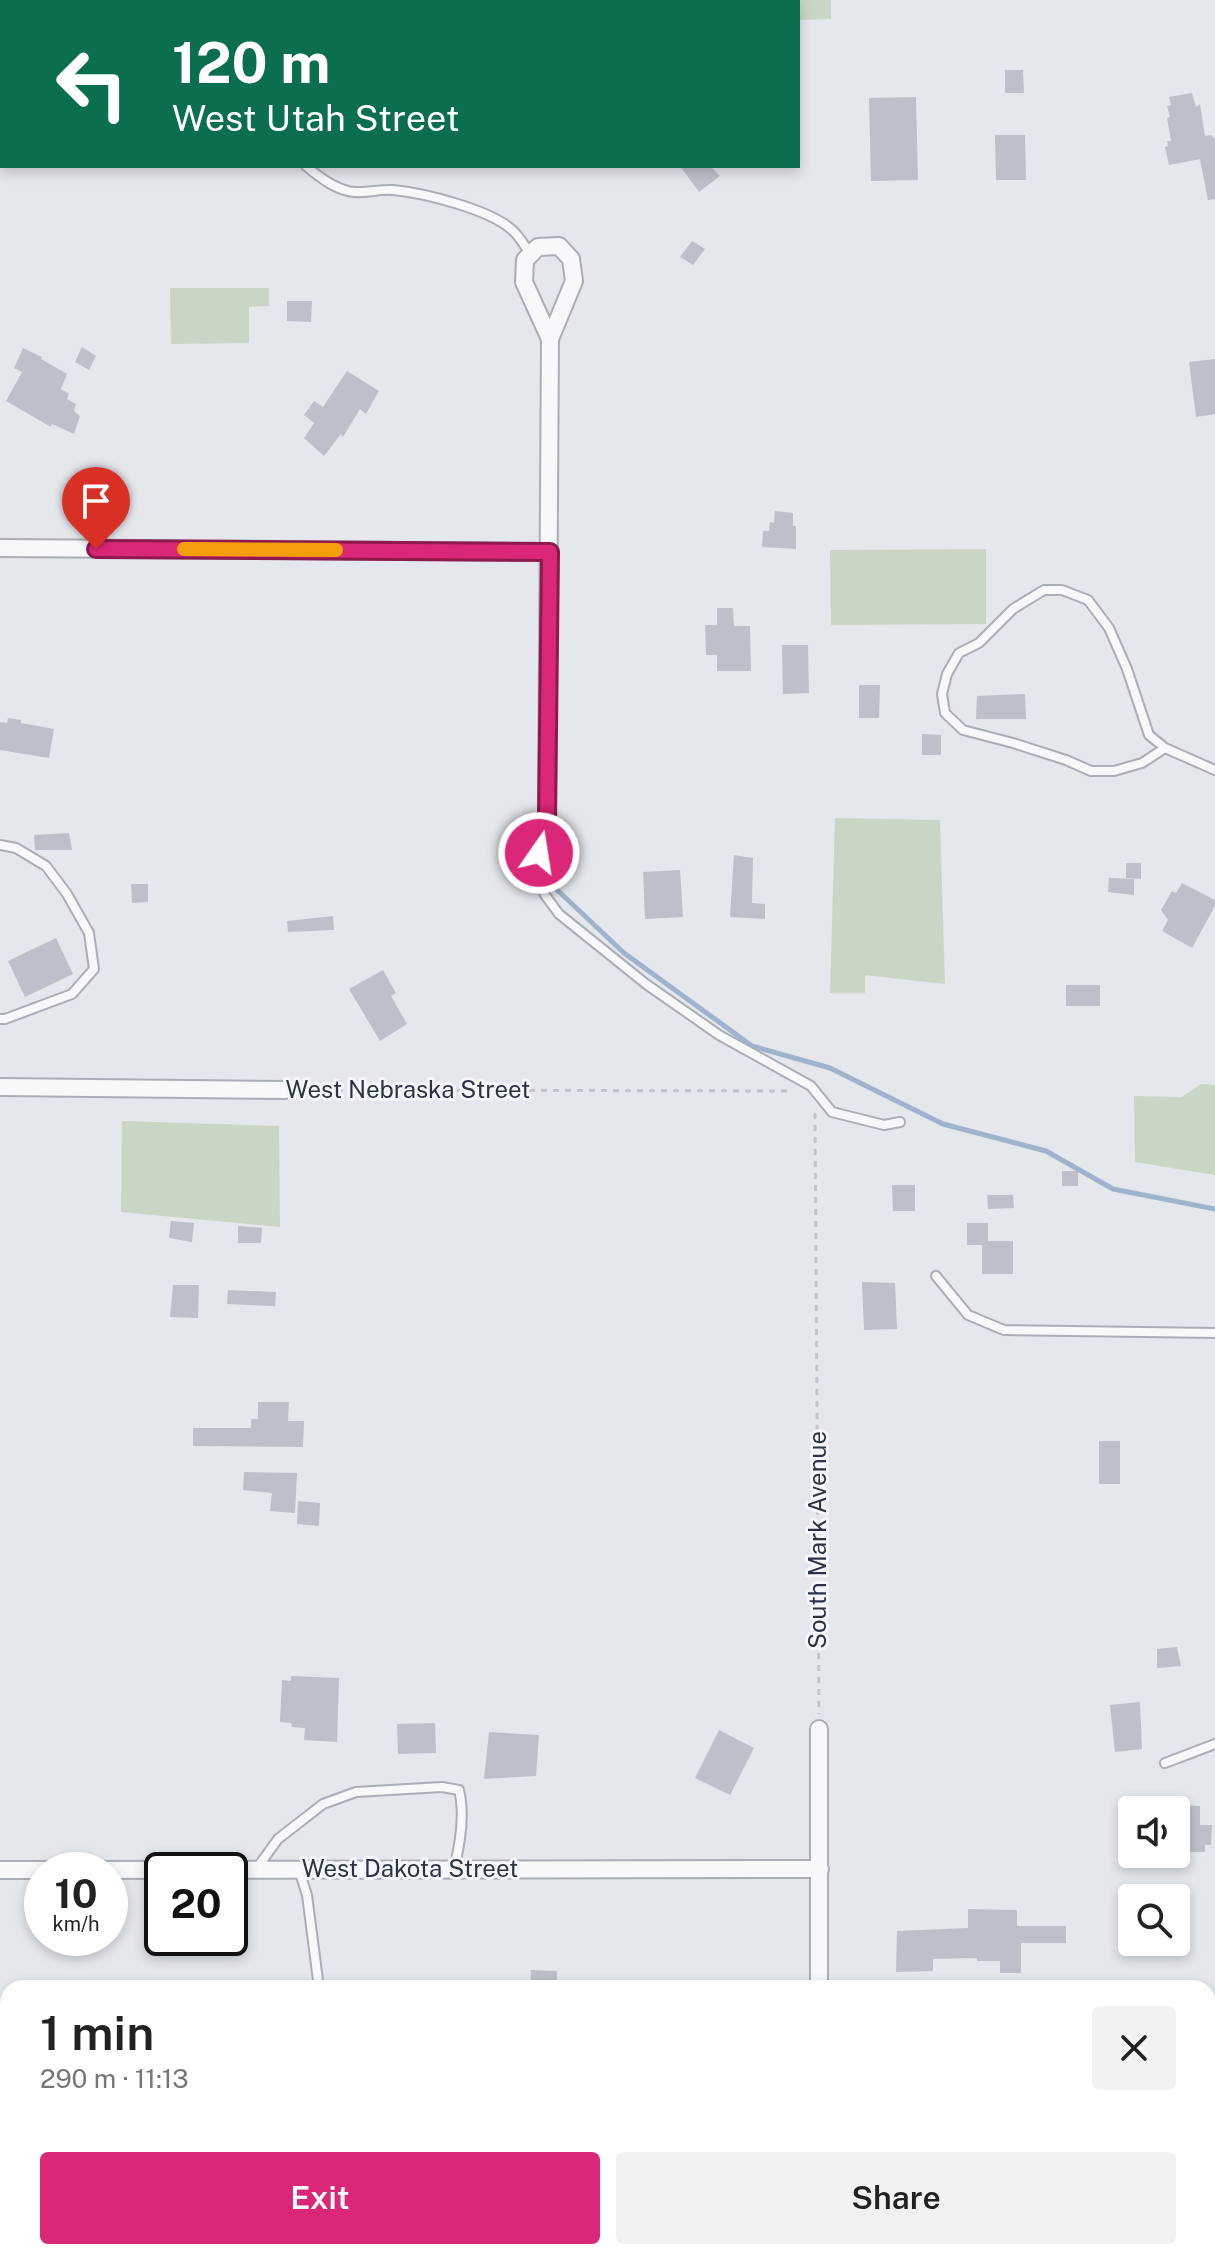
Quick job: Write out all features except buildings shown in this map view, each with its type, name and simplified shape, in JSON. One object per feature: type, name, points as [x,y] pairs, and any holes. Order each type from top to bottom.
[{"type":"street","points":[[547,819],[550,339],[574,281],[571,259],[559,246],[538,247],[525,260],[524,282],[550,339]]},
{"type":"street","points":[[0,548],[550,552]]},
{"type":"street","name":"West Nebraska Street","points":[[0,1087],[285,1090]]},
{"type":"street","points":[[819,1729],[819,1980]]},
{"type":"street","name":"West Dakota Street","points":[[0,1870],[820,1869]]},
{"type":"lane","points":[[309,168],[324,180],[348,191],[411,193],[497,219],[517,234],[531,254]]},
{"type":"lane","points":[[1165,748],[1142,763],[1114,771],[1091,771],[1066,760],[963,730],[945,713],[942,694],[947,674],[959,653],[979,643],[1013,609],[1044,590],[1062,590],[1088,600],[1109,628],[1127,669],[1149,735],[1165,748],[1215,770]]},
{"type":"lane","points":[[547,819],[538,873],[545,895],[559,914],[646,984],[719,1035],[811,1086],[832,1112],[884,1125],[900,1122]]},
{"type":"lane","points":[[0,845],[16,848],[46,866],[67,894],[89,933],[94,969],[72,994],[0,1019]]},
{"type":"lane","points":[[936,1276],[968,1315],[1004,1330],[1215,1333]]},
{"type":"lane","points":[[1165,1763],[1215,1744]]},
{"type":"lane","points":[[256,1869],[278,1839],[323,1804],[356,1792],[442,1787],[459,1790],[462,1801],[454,1869]]},
{"type":"lane","points":[[299,1869],[307,1895],[318,1980]]},
{"type":"path","name":"West Nebraska Street","points":[[285,1090],[815,1092]]},
{"type":"path","name":"South Mark Avenue","points":[[815,1092],[819,1729]]},
{"type":"green space","points":[[800,0],[831,0],[831,19],[800,20]]},
{"type":"green space","points":[[170,288],[269,288],[269,306],[249,307],[249,343],[171,344]]},
{"type":"green space","points":[[986,549],[986,624],[831,625],[830,550]]},
{"type":"green space","points":[[835,818],[940,820],[945,984],[865,975],[865,993],[830,993]]},
{"type":"green space","points":[[1201,1084],[1215,1085],[1215,1175],[1135,1162],[1134,1096],[1182,1097]]},
{"type":"green space","points":[[122,1121],[279,1126],[280,1227],[121,1212]]},
{"type":"waterway","points":[[553,886],[624,953],[752,1046],[830,1068],[943,1124],[1046,1151],[1113,1189],[1215,1209]]},
{"type":"slow traffic","points":[[184,549],[336,550]]},
{"type":"route","points":[[96,549],[550,552],[547,819],[539,853]]}]
